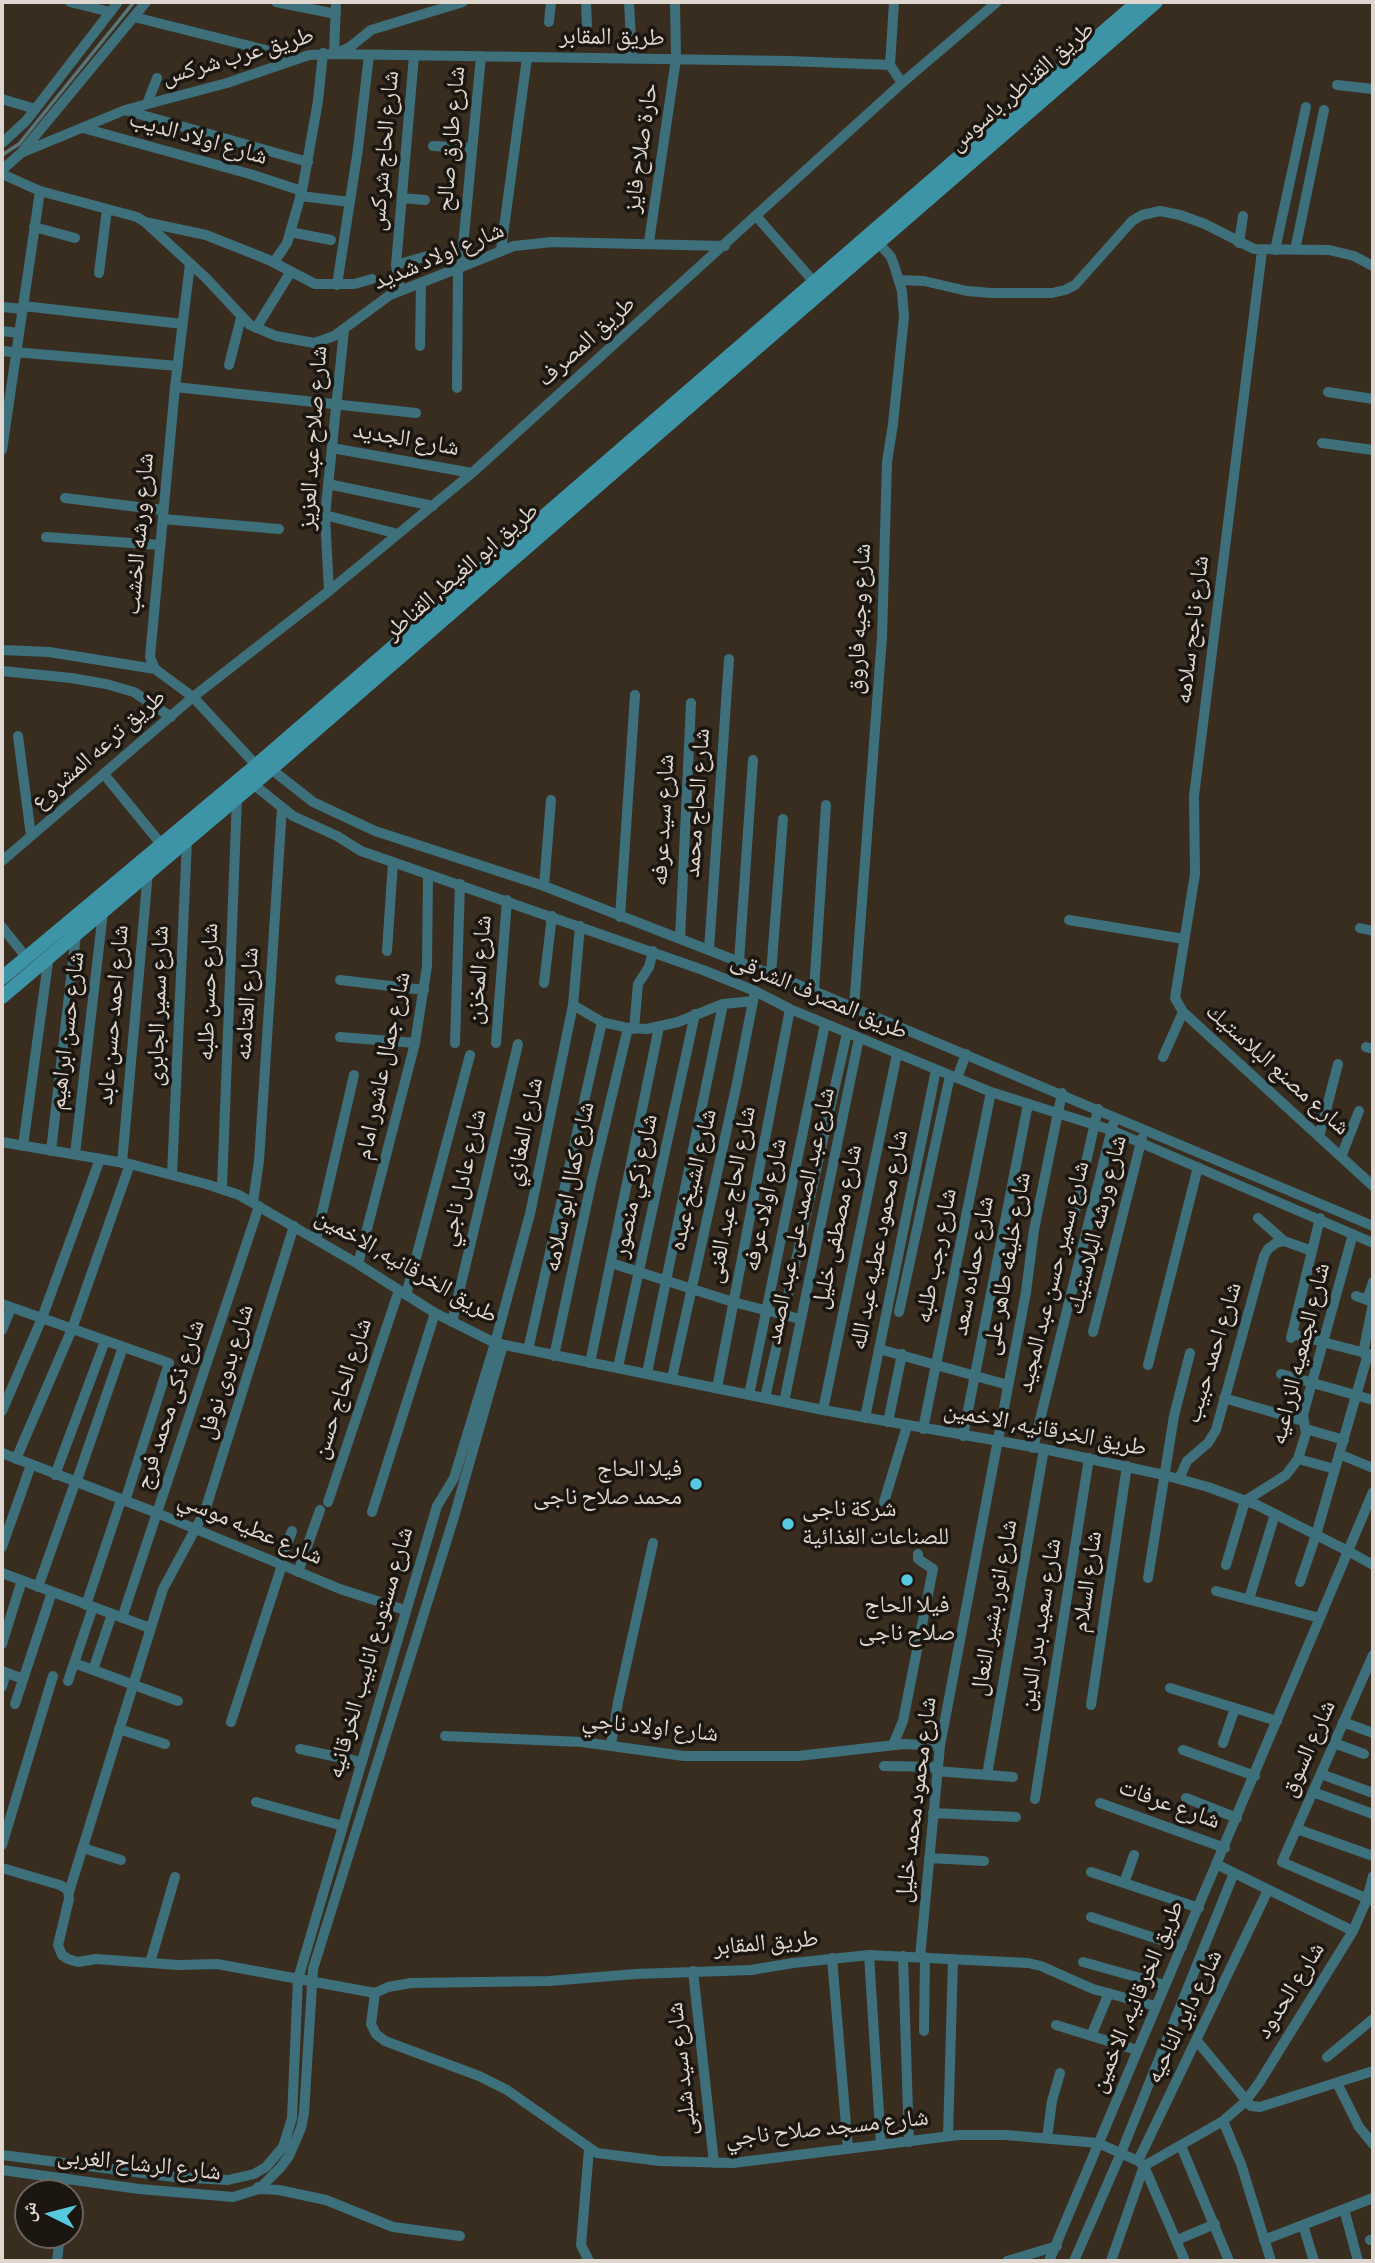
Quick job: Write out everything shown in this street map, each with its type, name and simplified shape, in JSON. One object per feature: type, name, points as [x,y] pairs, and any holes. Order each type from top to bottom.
[{"type":"main road","name":"طريق القناطر, باسوس","points":[[946,174],[1138,2]]},
{"type":"main road","name":"طريق القناطر, باسوس","points":[[946,174],[1156,2]]},
{"type":"main road","name":"طريق ابو الغيط, القناطر","points":[[2,997],[271,769],[877,241],[946,174]]},
{"type":"main road","name":"طريق ابو الغيط, القناطر","points":[[2,978],[256,765],[814,282],[946,174]]},
{"type":"street","points":[[71,2],[110,12]]},
{"type":"street","points":[[2,143],[35,109],[118,2]]},
{"type":"street","points":[[146,2],[21,153],[2,172],[40,191],[137,217],[145,222],[206,236],[274,262],[290,273],[315,284],[355,284],[372,279]]},
{"type":"street","points":[[274,262],[282,254],[301,194],[336,8],[276,2]]},
{"type":"street","name":"طريق عرب شركس","points":[[21,153],[125,110],[227,83],[298,58],[350,47],[371,30],[463,2]]},
{"type":"street","points":[[549,22],[551,2]]},
{"type":"street","points":[[586,2],[587,25]]},
{"type":"street","points":[[629,2],[632,59]]},
{"type":"street","name":"حارة صلاح فايز","points":[[649,242],[676,60],[675,2]]},
{"type":"street","points":[[894,2],[890,65],[902,83]]},
{"type":"street","name":"طريق المصرف","points":[[193,697],[329,591],[472,473],[902,83],[998,2]]},
{"type":"street","points":[[134,17],[298,58]]},
{"type":"street","name":"طريق المقابر","points":[[328,53],[890,65]]},
{"type":"street","points":[[337,285],[369,55]]},
{"type":"street","name":"شارع الحاج شركس","points":[[400,290],[396,265],[414,56]]},
{"type":"street","name":"شارع طارق صالح","points":[[457,388],[460,268],[481,56]]},
{"type":"street","points":[[501,250],[527,58]]},
{"type":"street","points":[[146,104],[157,78]]},
{"type":"street","points":[[1337,85],[1373,89]]},
{"type":"street","points":[[2,99],[35,109]]},
{"type":"street","points":[[1275,250],[1306,107]]},
{"type":"street","points":[[125,110],[308,162]]},
{"type":"street","points":[[1295,250],[1324,110]]},
{"type":"street","name":"شارع اولاد الديب","points":[[83,128],[250,174],[301,194],[349,202]]},
{"type":"street","points":[[433,146],[472,148]]},
{"type":"street","points":[[2,450],[40,191]]},
{"type":"street","points":[[402,198],[425,200]]},
{"type":"street","points":[[99,273],[107,209]]},
{"type":"street","points":[[900,280],[924,281],[991,293],[1052,293],[1065,290],[1075,285],[1132,221],[1142,215],[1160,211],[1180,215],[1262,251],[1329,250],[1341,252],[1373,266]]},
{"type":"street","points":[[1239,243],[1243,216]]},
{"type":"street","points":[[757,217],[814,282]]},
{"type":"street","name":"شارع اولاد شديد","points":[[145,222],[242,318],[256,328],[290,340],[314,344],[344,330],[382,300],[400,290],[501,250],[539,242],[649,242],[725,246]]},
{"type":"street","points":[[34,227],[75,238]]},
{"type":"street","points":[[290,232],[331,240]]},
{"type":"street","name":"شارع وجيه فاروق","points":[[854,1007],[881,637],[887,462],[904,317],[900,280],[891,257],[877,241]]},
{"type":"street","name":"شارع ناجح سلامه","points":[[1183,1012],[1175,998],[1196,864],[1194,796],[1262,251]]},
{"type":"street","points":[[396,265],[434,254]]},
{"type":"street","name":"شارع ورشه الخشب","points":[[155,669],[150,648],[175,387],[190,264]]},
{"type":"street","points":[[256,328],[290,273]]},
{"type":"street","points":[[420,346],[421,283]]},
{"type":"street","points":[[2,307],[183,324]]},
{"type":"street","points":[[229,365],[242,318]]},
{"type":"street","name":"شارع صلاح عبد العزيز","points":[[329,591],[325,515],[344,330]]},
{"type":"street","points":[[2,331],[19,333]]},
{"type":"street","points":[[2,351],[178,366]]},
{"type":"street","points":[[175,387],[416,413]]},
{"type":"street","points":[[1328,392],[1373,398]]},
{"type":"street","points":[[1322,443],[1373,450]]},
{"type":"street","name":"شارع الجديد","points":[[332,448],[472,473]]},
{"type":"street","points":[[328,484],[433,506]]},
{"type":"street","points":[[65,498],[279,529]]},
{"type":"street","points":[[325,515],[398,534]]},
{"type":"street","points":[[46,537],[160,545]]},
{"type":"street","points":[[2,650],[49,652],[155,669],[193,697],[256,765]]},
{"type":"street","name":"شارع الحاج محمد","points":[[709,950],[729,659]]},
{"type":"street","points":[[92,681],[97,660]]},
{"type":"street","points":[[2,671],[92,681],[134,692],[171,717]]},
{"type":"street","points":[[621,917],[635,695]]},
{"type":"street","name":"طريق ترعه المشروع","points":[[2,861],[193,697]]},
{"type":"street","name":"شارع سيد عرفه","points":[[680,939],[691,703]]},
{"type":"street","points":[[19,736],[31,836]]},
{"type":"street","points":[[739,962],[753,760]]},
{"type":"street","name":"طريق المصرف الشرقى","points":[[271,769],[313,802],[374,831],[544,887],[814,991],[1373,1226]]},
{"type":"street","points":[[108,779],[162,844]]},
{"type":"street","name":"طريق المصرف الشرقى","points":[[253,784],[293,816],[337,836],[361,851],[653,951],[754,996],[990,1092],[1111,1130],[1373,1243]]},
{"type":"street","name":"شارع حسن طلبه","points":[[222,1188],[237,797]]},
{"type":"street","points":[[544,887],[551,800]]},
{"type":"street","points":[[814,991],[826,805]]},
{"type":"street","name":"شارع العتامنه","points":[[256,1204],[282,808]]},
{"type":"street","points":[[771,974],[783,819]]},
{"type":"street","name":"شارع سمير الجابرى","points":[[172,1175],[187,840]]},
{"type":"street","points":[[387,951],[393,862]]},
{"type":"street","name":"شارع احمد حسن عابد","points":[[16,1459],[72,1329],[126,1163],[148,872]]},
{"type":"street","name":"شارع جمال عاشور امام","points":[[358,1264],[415,1042],[424,990],[428,874]]},
{"type":"street","points":[[455,1043],[460,884]]},
{"type":"street","name":"شارع المخزن","points":[[496,1043],[507,900]]},
{"type":"street","name":"شارع حسن ابراهيم","points":[[75,1154],[103,912]]},
{"type":"street","points":[[544,983],[552,916]]},
{"type":"street","points":[[1069,920],[1184,939]]},
{"type":"street","name":"شارع المغازي","points":[[499,1344],[530,1214],[573,1005],[580,926]]},
{"type":"street","points":[[2,927],[26,957]]},
{"type":"street","points":[[1360,928],[1373,931]]},
{"type":"street","points":[[51,1151],[76,935]]},
{"type":"street","points":[[23,1146],[50,937]]},
{"type":"street","name":"شارع كمال ابو سلامه","points":[[554,1356],[592,1179],[631,1028],[638,984],[649,967],[653,951]]},
{"type":"street","points":[[340,980],[424,990]]},
{"type":"street","points":[[573,1005],[603,1022],[631,1028],[659,1027],[754,996]]},
{"type":"street","name":"شارع الشيخ عبده","points":[[672,1378],[754,996]]},
{"type":"street","points":[[647,1373],[723,1004]]},
{"type":"street","name":"شارع الحاج عبد الغنى","points":[[717,1388],[790,1009]]},
{"type":"street","points":[[1163,1057],[1183,1012]]},
{"type":"street","name":"شارع مصنع البلاستيك","points":[[1183,1012],[1373,1186]]},
{"type":"street","name":"شارع زكي منصور","points":[[618,1367],[695,1014]]},
{"type":"street","points":[[528,1350],[603,1022]]},
{"type":"street","name":"شارع اولاد عرفه","points":[[749,1395],[825,1024]]},
{"type":"street","points":[[590,1363],[659,1027]]},
{"type":"street","points":[[765,1398],[847,1033]]},
{"type":"street","points":[[340,1037],[415,1042]]},
{"type":"street","name":"شارع عبد الصمد على عبد الصمد","points":[[785,1402],[859,1038]]},
{"type":"street","name":"شارع عادل ناجي","points":[[452,1322],[518,1044]]},
{"type":"street","name":"شارع مصطفى خليل","points":[[823,1410],[897,1054]]},
{"type":"street","points":[[899,1312],[953,1077],[966,1054]]},
{"type":"street","name":"شارع الحاج حسن","points":[[298,1572],[402,1292],[470,1055]]},
{"type":"street","points":[[1319,1137],[1338,1064]]},
{"type":"street","name":"شارع محمود عطيه عبد الله","points":[[865,1418],[936,1070]]},
{"type":"street","points":[[316,1239],[354,1074]]},
{"type":"street","name":"شارع رجب طلبه","points":[[923,1429],[990,1092]]},
{"type":"street","name":"شارع خليفه طاهر على","points":[[997,1442],[1026,1292],[1034,1230],[1062,1093]]},
{"type":"street","name":"شارع حماده سعد","points":[[963,1436],[1028,1104]]},
{"type":"street","points":[[1073,1220],[1098,1109]]},
{"type":"street","points":[[1341,1157],[1359,1111]]},
{"type":"street","name":"شارع سمير حسن عبد المجيد","points":[[1039,1448],[1115,1116]]},
{"type":"street","name":"شارع ورشه البلاستيك","points":[[1093,1332],[1144,1129]]},
{"type":"street","name":"طريق الخرقانيه, الاخمين","points":[[2,1142],[126,1163],[222,1188],[294,1226],[435,1313],[499,1344],[823,1410],[1039,1448],[1164,1475],[1245,1501],[1348,1551],[1049,2261]]},
{"type":"street","points":[[2,1411],[42,1318],[100,1159]]},
{"type":"street","points":[[1148,1365],[1199,1167]]},
{"type":"street","name":"شارع ذكى محمد فرج","points":[[93,1670],[157,1513],[256,1204]]},
{"type":"street","points":[[1258,1218],[1284,1241],[1312,1251]]},
{"type":"street","points":[[1320,1219],[1291,1336],[1368,1354]]},
{"type":"street","name":"شارع بدوى نوفل","points":[[150,1963],[96,1959],[78,1962],[64,1957],[58,1945],[69,1892],[150,1628],[168,1577],[197,1530],[205,1511],[294,1226]]},
{"type":"street","name":"شارع الجمعيه الزراعيه","points":[[1245,1501],[1286,1475],[1298,1459],[1312,1383],[1353,1234]]},
{"type":"street","name":"شارع احمد حبيب","points":[[1180,1479],[1187,1461],[1212,1437],[1264,1256],[1268,1249],[1284,1241]]},
{"type":"street","points":[[611,1263],[733,1302],[800,1319]]},
{"type":"street","points":[[1300,1582],[1368,1354],[1373,1282]]},
{"type":"street","points":[[1356,1296],[1371,1302]]},
{"type":"street","points":[[2,1330],[6,1306],[169,1363],[68,1681]]},
{"type":"street","points":[[372,1512],[435,1313]]},
{"type":"street","points":[[55,1475],[106,1341]]},
{"type":"street","name":"شارع مستودع انابيب الخرقانيه","points":[[298,1979],[437,1506],[454,1478],[499,1344]]},
{"type":"street","name":"شارع مستودع انابيب الخرقانيه","points":[[312,1982],[313,1969],[454,1517],[499,1344]]},
{"type":"street","points":[[38,1587],[123,1347]]},
{"type":"street","points":[[879,1349],[1008,1385]]},
{"type":"street","points":[[1148,1578],[1174,1416],[1190,1353]]},
{"type":"street","points":[[888,1422],[902,1354]]},
{"type":"street","points":[[1281,1374],[1373,1400]]},
{"type":"street","points":[[1224,1398],[1344,1440]]},
{"type":"street","points":[[884,1502],[907,1426]]},
{"type":"street","name":"شارع محمود محمد خليل","points":[[925,2031],[923,1957],[937,1769],[997,1442]]},
{"type":"street","name":"شارع انور بشير النعال","points":[[987,1775],[1039,1448]]},
{"type":"street","name":"شارع عطيه موسي","points":[[2,1453],[157,1513],[340,1589],[405,1610]]},
{"type":"street","points":[[1339,1454],[1373,1468]]},
{"type":"street","name":"شارع سعيد بدر الدين","points":[[1035,1798],[1089,1458]]},
{"type":"street","points":[[1298,1459],[1335,1469]]},
{"type":"street","points":[[2,1547],[32,1465]]},
{"type":"street","name":"شارع السلام","points":[[1091,1704],[1127,1466]]},
{"type":"street","points":[[1373,1492],[1348,1551],[1373,1565]]},
{"type":"street","points":[[1226,1565],[1245,1501]]},
{"type":"street","points":[[1249,1599],[1275,1514]]},
{"type":"street","points":[[231,1722],[292,1531]]},
{"type":"street","points":[[611,1745],[653,1543]]},
{"type":"street","points":[[892,1745],[903,1721],[933,1569],[918,1559],[918,1553]]},
{"type":"street","points":[[2,1573],[150,1628]]},
{"type":"street","points":[[2,1644],[22,1580]]},
{"type":"street","points":[[1216,1591],[1321,1618]]},
{"type":"street","points":[[15,1704],[52,1592]]},
{"type":"street","name":"شارع السوق","points":[[1370,1900],[1284,1864],[1283,1861],[1373,1655]]},
{"type":"street","points":[[74,1663],[178,1701]]},
{"type":"street","points":[[2,1687],[4,1672],[23,1679]]},
{"type":"street","points":[[2,1845],[53,1676]]},
{"type":"street","points":[[1170,1688],[1277,1721]]},
{"type":"street","points":[[1223,1743],[1235,1708]]},
{"type":"street","points":[[1343,1722],[1373,1733]]},
{"type":"street","points":[[119,1728],[165,1744]]},
{"type":"street","name":"شارع اولاد ناجي","points":[[445,1736],[527,1738],[611,1745],[684,1756],[798,1756],[892,1745],[940,1746]]},
{"type":"street","points":[[1334,1743],[1364,1754]]},
{"type":"street","points":[[300,1749],[361,1762]]},
{"type":"street","points":[[1183,1750],[1255,1776]]},
{"type":"street","points":[[884,1766],[1013,1777]]},
{"type":"street","points":[[1321,1773],[1373,1793]]},
{"type":"street","points":[[1313,1792],[1373,1815]]},
{"type":"street","points":[[1185,1798],[1237,1818]]},
{"type":"street","points":[[256,1802],[343,1826]]},
{"type":"street","name":"شارع عرفات","points":[[1100,1803],[1225,1848]]},
{"type":"street","points":[[933,1813],[1016,1817]]},
{"type":"street","points":[[1297,1829],[1373,1856]]},
{"type":"street","points":[[83,1848],[121,1860]]},
{"type":"street","points":[[1124,1883],[1134,1855]]},
{"type":"street","points":[[929,1858],[984,1861]]},
{"type":"street","points":[[1218,1865],[1353,1931]]},
{"type":"street","points":[[2,1868],[60,1885],[69,1892]]},
{"type":"street","points":[[1091,1872],[1199,1908]]},
{"type":"street","points":[[1074,2261],[1121,2153],[1234,1873]]},
{"type":"street","points":[[175,1877],[150,1963],[217,1964],[374,1993]]},
{"type":"street","name":"شارع الحدود","points":[[1141,2163],[1181,2146],[1223,2121],[1245,2102],[1353,1931],[1370,1900],[1373,1877]]},
{"type":"street","name":"شارع داير الناحيه","points":[[1111,2261],[1141,2163],[1268,1890]]},
{"type":"street","points":[[1091,1917],[1182,1947]]},
{"type":"street","points":[[869,1955],[881,2146]]},
{"type":"street","name":"طريق المقابر","points":[[374,1993],[388,1987],[411,1983],[549,1982],[582,1977],[751,1970],[869,1955],[1028,1963],[1093,1989],[1155,2006]]},
{"type":"street","points":[[903,1956],[909,2141]]},
{"type":"street","points":[[832,1958],[848,2149]]},
{"type":"street","points":[[948,2136],[953,1959]]},
{"type":"street","points":[[1083,1962],[1165,1984]]},
{"type":"street","name":"شارع سيد شلبى","points":[[693,1971],[714,2163]]},
{"type":"street","name":"شارع الرشاح الغربى","points":[[2,2155],[174,2177],[240,2179],[254,2174],[265,2167],[283,2147],[292,2118],[298,1979]]},
{"type":"street","points":[[254,2174],[259,2189],[280,2168],[301,2128],[306,2098],[312,1982]]},
{"type":"street","name":"شارع مسجد صلاح ناجي","points":[[374,1993],[371,2024],[376,2034],[385,2041],[479,2076],[507,2090],[589,2149],[612,2155],[714,2163],[750,2162],[948,2136],[1006,2135],[1098,2143],[1141,2163]]},
{"type":"street","points":[[1091,2036],[1108,1993]]},
{"type":"street","points":[[1328,2057],[1373,2019]]},
{"type":"street","points":[[1056,2025],[1137,2050]]},
{"type":"street","points":[[1197,2041],[1251,2106],[1260,2107],[1373,2071]]},
{"type":"street","points":[[1047,2138],[1052,2101],[1060,2073]]},
{"type":"street","points":[[1337,2083],[1359,2127],[1373,2144]]},
{"type":"street","points":[[1223,2121],[1241,2164],[1271,2261]]},
{"type":"street","points":[[1181,2146],[1229,2261]]},
{"type":"street","points":[[589,2149],[581,2245],[589,2261]]},
{"type":"street","points":[[42,2175],[44,2161]]},
{"type":"street","points":[[1141,2163],[1185,2261]]},
{"type":"street","name":"شارع الرشاح الغربى","points":[[2,2170],[211,2195],[243,2196],[259,2189],[279,2190],[326,2200],[393,2227],[460,2236]]},
{"type":"street","points":[[211,2195],[212,2179]]},
{"type":"street","points":[[1264,2240],[1373,2198]]},
{"type":"street","points":[[1344,2209],[1358,2261]]},
{"type":"street","points":[[1177,2240],[1215,2224]]},
{"type":"street","points":[[1303,2225],[1314,2261]]},
{"type":"street","points":[[1007,2261],[1057,2246]]},
{"type":"waterway","points":[[2,155],[19,144],[134,2]]},
{"type":"place","name":"فيلا الحاج محمد صلاح ناجى","points":[[696,1484]]},
{"type":"place","name":"شركة ناجى للصناعات الغذائية","points":[[788,1524]]},
{"type":"place","name":"فيلا الحاج صلاح ناجى","points":[[907,1580]]}]
